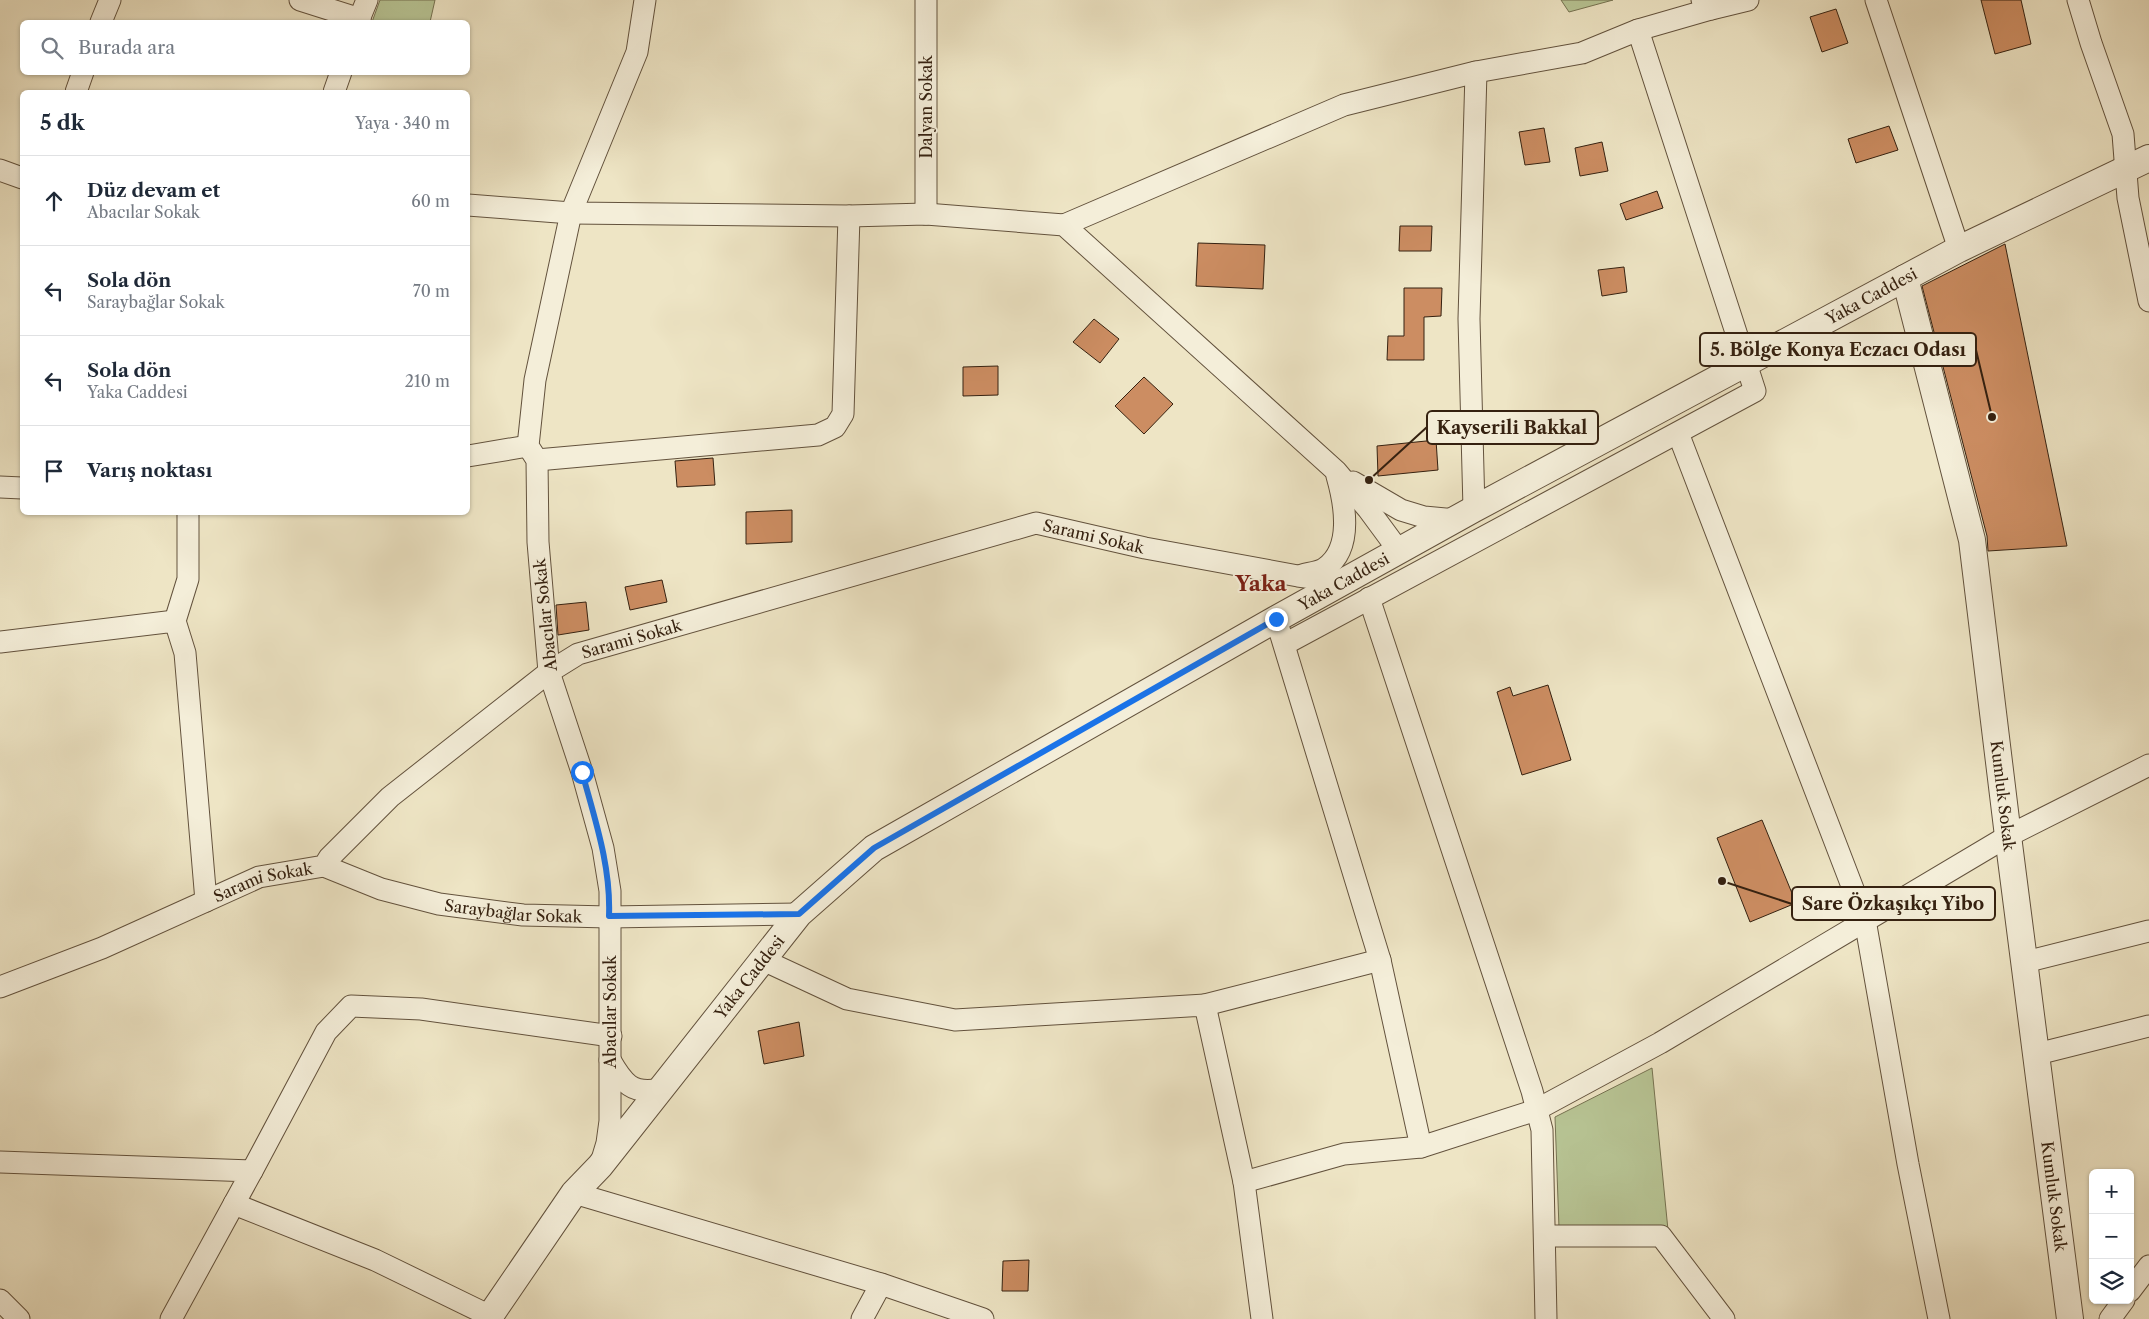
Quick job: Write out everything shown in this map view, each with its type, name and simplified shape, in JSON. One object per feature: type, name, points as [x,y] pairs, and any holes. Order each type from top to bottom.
[{"type":"street","points":[[102,20],[110,0]]},
{"type":"street","points":[[300,0],[362,14]]},
{"type":"street","name":"Abacılar Sokak","points":[[600,1166],[607,1143],[610,1121],[610,891],[603,848],[582,772],[548,672],[533,453],[535,380],[571,213],[637,52],[645,0]]},
{"type":"street","name":"Dalyan Sokak","points":[[926,0],[926,214]]},
{"type":"street","points":[[470,205],[571,213],[849,216],[926,214],[1064,225],[1344,105],[1476,72],[1582,54],[1638,30],[1706,5],[1748,0]]},
{"type":"street","points":[[1876,0],[1959,249]]},
{"type":"street","points":[[2078,0],[2123,134],[2138,163],[2128,198],[2149,300]]},
{"type":"street","points":[[1285,644],[1755,391],[1638,30]]},
{"type":"street","points":[[1336,471],[1401,510],[1424,517],[1465,515],[1476,72]]},
{"type":"street","points":[[77,90],[82,75]]},
{"type":"street","points":[[335,90],[340,75]]},
{"type":"street","name":"Yaka Caddesi","points":[[489,1318],[574,1193],[600,1166],[799,914],[874,848],[1276,619],[1465,515],[1959,249],[2138,163]]},
{"type":"street","points":[[0,170],[20,177]]},
{"type":"street","points":[[470,456],[818,434],[835,428],[843,414],[849,216]]},
{"type":"street","points":[[1064,225],[1336,471],[1399,551]]},
{"type":"street","name":"Kumluk Sokak","points":[[1905,278],[1972,540],[2070,1319]]},
{"type":"street","points":[[1678,433],[1865,920],[1908,1164],[1939,1319]]},
{"type":"street","points":[[1298,576],[1325,568],[1340,550],[1345,526],[1344,502],[1336,471]]},
{"type":"street","points":[[0,487],[20,488]]},
{"type":"street","points":[[188,515],[188,578],[175,621],[185,653],[206,901]]},
{"type":"street","name":"Sarami Sokak","points":[[0,987],[102,948],[259,877],[324,866],[329,858],[390,797],[548,672],[578,654],[1036,523],[1145,548],[1298,576],[1343,582]]},
{"type":"street","points":[[1369,598],[1542,1130],[1546,1319]]},
{"type":"street","points":[[1276,619],[1380,960],[1421,1147]]},
{"type":"street","points":[[0,642],[175,621]]},
{"type":"street","points":[[1244,1182],[1344,1154],[1421,1147],[1536,1110],[1660,1043],[2008,836],[2149,765]]},
{"type":"street","name":"Saraybağlar Sokak","points":[[324,866],[381,889],[439,904],[524,915],[799,914]]},
{"type":"street","points":[[2025,962],[2149,931]]},
{"type":"street","points":[[763,960],[847,999],[955,1020],[1205,1005],[1380,960]]},
{"type":"street","points":[[1205,1005],[1244,1182],[1262,1319]]},
{"type":"street","points":[[171,1319],[326,1032],[351,1006],[421,1010],[610,1036]]},
{"type":"street","points":[[2037,1054],[2149,1026]]},
{"type":"street","points":[[610,1060],[620,1078],[632,1088],[647,1092],[660,1089]]},
{"type":"street","points":[[0,1162],[252,1171]]},
{"type":"street","points":[[574,1193],[881,1284],[983,1319]]},
{"type":"street","points":[[234,1204],[375,1260],[489,1318]]},
{"type":"street","points":[[1545,1236],[1661,1236],[1724,1319]]},
{"type":"street","points":[[2134,1286],[2149,1266]]},
{"type":"street","points":[[862,1319],[881,1284]]},
{"type":"street","points":[[0,1300],[19,1319]]},
{"type":"street","points":[[2110,1319],[2121,1304]]},
{"type":"green space","points":[[380,0],[435,0],[430,20],[373,20]]},
{"type":"green space","points":[[1561,0],[1613,0],[1569,12]]},
{"type":"green space","points":[[1652,1068],[1668,1230],[1559,1228],[1555,1117]]},
{"type":"building","points":[[1981,0],[2021,0],[2031,44],[1995,54]]},
{"type":"building","points":[[1836,9],[1848,43],[1822,52],[1810,17]]},
{"type":"building","points":[[1889,126],[1898,150],[1856,163],[1848,139]]},
{"type":"building","points":[[1544,128],[1550,162],[1525,165],[1519,132]]},
{"type":"building","points":[[1602,142],[1608,171],[1580,176],[1575,148]]},
{"type":"building","points":[[1657,191],[1663,208],[1626,220],[1620,204]]},
{"type":"building","points":[[1400,226],[1432,226],[1431,251],[1399,251]]},
{"type":"building","points":[[1198,243],[1265,245],[1263,289],[1196,286]]},
{"type":"building","points":[[2005,244],[2067,546],[1988,551],[1987,536],[1922,286]]},
{"type":"building","points":[[1624,267],[1627,292],[1602,296],[1598,270]]},
{"type":"building","points":[[1404,288],[1442,288],[1441,316],[1424,317],[1424,360],[1387,360],[1388,336],[1404,336]]},
{"type":"building","points":[[1094,319],[1119,339],[1100,363],[1073,342]]},
{"type":"building","points":[[998,366],[998,395],[963,396],[963,367]]},
{"type":"building","points":[[1144,377],[1173,404],[1144,434],[1115,406]]},
{"type":"building","points":[[1436,440],[1438,470],[1378,476],[1377,446]]},
{"type":"building","points":[[713,458],[715,485],[677,487],[675,461]]},
{"type":"building","points":[[792,510],[792,542],[746,544],[746,512]]},
{"type":"building","points":[[662,580],[667,602],[630,610],[625,587]]},
{"type":"building","points":[[586,602],[589,630],[558,635],[556,605]]},
{"type":"building","points":[[1548,685],[1571,760],[1522,775],[1497,692],[1510,687],[1513,696]]},
{"type":"building","points":[[1762,820],[1796,903],[1750,922],[1717,838]]},
{"type":"building","points":[[799,1022],[804,1056],[764,1064],[758,1031]]},
{"type":"building","points":[[1029,1260],[1028,1291],[1002,1291],[1003,1261]]},
{"type":"place","name":"5. Bölge Konya Eczacı Odası","points":[[1992,417]]},
{"type":"place","name":"Kayserili Bakkal","points":[[1369,480]]},
{"type":"place","name":"Sare Özkaşıkçı Yibo","points":[[1722,881]]},
{"type":"district","name":"Yaka","points":[[1261,584]]},
{"type":"route","points":[[582,772],[603,848],[610,891],[609,916],[799,914],[874,848],[1276,619]]}]
